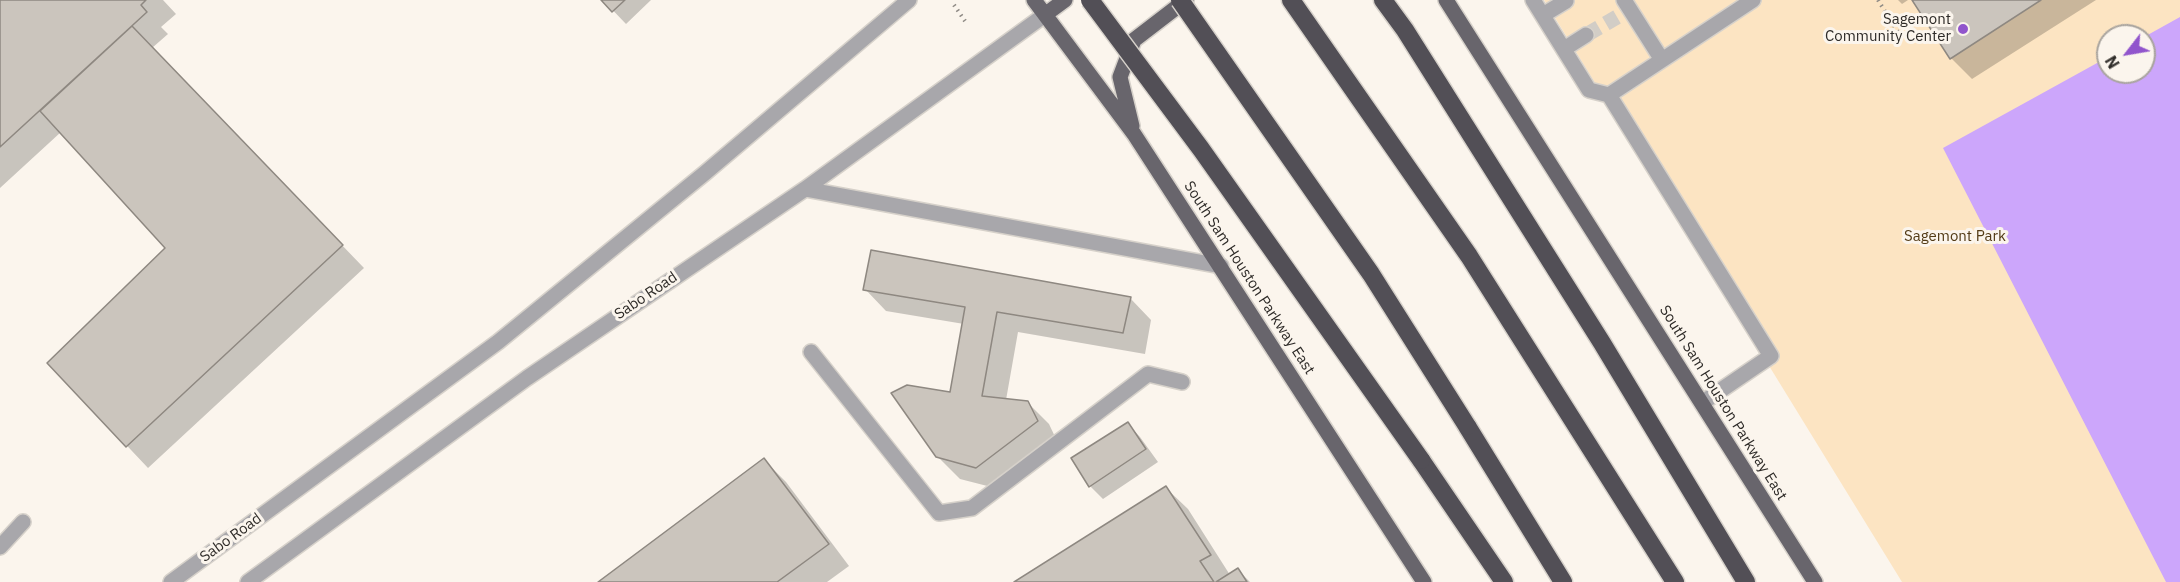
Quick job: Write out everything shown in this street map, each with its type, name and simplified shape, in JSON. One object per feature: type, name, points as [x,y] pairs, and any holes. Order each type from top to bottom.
[{"type":"highway","points":[[1090,0],[1201,149],[1421,460],[1504,582]]},
{"type":"highway","points":[[1180,0],[1371,274],[1563,582]]},
{"type":"highway","points":[[1290,0],[1469,256],[1675,582]]},
{"type":"highway","points":[[1383,0],[1405,30],[1602,342],[1746,582]]},
{"type":"main road","name":"South Sam Houston Parkway East","points":[[1034,0],[1134,134],[1424,582]]},
{"type":"main road","points":[[1046,15],[1065,0]]},
{"type":"main road","points":[[1134,134],[1120,77],[1134,40],[1186,0]]},
{"type":"main road","name":"South Sam Houston Parkway East","points":[[1446,0],[1815,582]]},
{"type":"street","name":"Sabo Road","points":[[171,582],[507,335],[705,173],[909,0]]},
{"type":"street","points":[[1533,0],[1589,90],[1609,95],[1771,356],[1702,403]]},
{"type":"street","points":[[1609,95],[1753,0]]},
{"type":"street","points":[[1543,15],[1566,1]]},
{"type":"street","points":[[1624,8],[1662,60]]},
{"type":"street","name":"Sabo Road","points":[[249,582],[527,378],[805,189],[1046,15]]},
{"type":"street","points":[[1564,49],[1586,35]]},
{"type":"street","points":[[805,189],[1221,266]]},
{"type":"street","points":[[812,352],[939,513],[972,508],[1148,374],[1182,382]]},
{"type":"street","points":[[0,546],[23,522]]},
{"type":"path","points":[[1878,0],[1901,37]]},
{"type":"path","points":[[954,5],[965,21]]},
{"type":"green space","name":"Sagemont Park","points":[[1544,0],[2180,0],[2180,582],[1902,582]]},
{"type":"shaded area","points":[[2180,17],[2180,582],[2166,582],[1943,148],[2096,64],[2096,84],[2156,84],[2156,30]]},
{"type":"building","points":[[0,0],[146,0],[141,5],[147,12],[0,147]]},
{"type":"building","points":[[601,0],[625,0],[612,12]]},
{"type":"building","name":"Sagemont Community Center","points":[[1912,0],[2041,0],[1950,59]]},
{"type":"building","points":[[132,26],[343,245],[126,447],[47,363],[165,248],[40,111]]},
{"type":"building","points":[[871,250],[1131,297],[1123,333],[997,312],[982,396],[1028,401],[1038,421],[976,468],[936,457],[891,393],[907,385],[950,392],[965,307],[863,290]]},
{"type":"building","points":[[1128,422],[1146,449],[1089,487],[1071,458]]},
{"type":"building","points":[[764,458],[829,544],[777,582],[598,582]]},
{"type":"building","points":[[1166,486],[1211,555],[1200,561],[1214,582],[1014,582]]},
{"type":"building","points":[[1238,568],[1247,582],[1216,582]]},
{"type":"tunnel","points":[[1586,35],[1617,17]]},
{"type":"place","name":"Sagemont Community Center","points":[[1963,29]]}]
